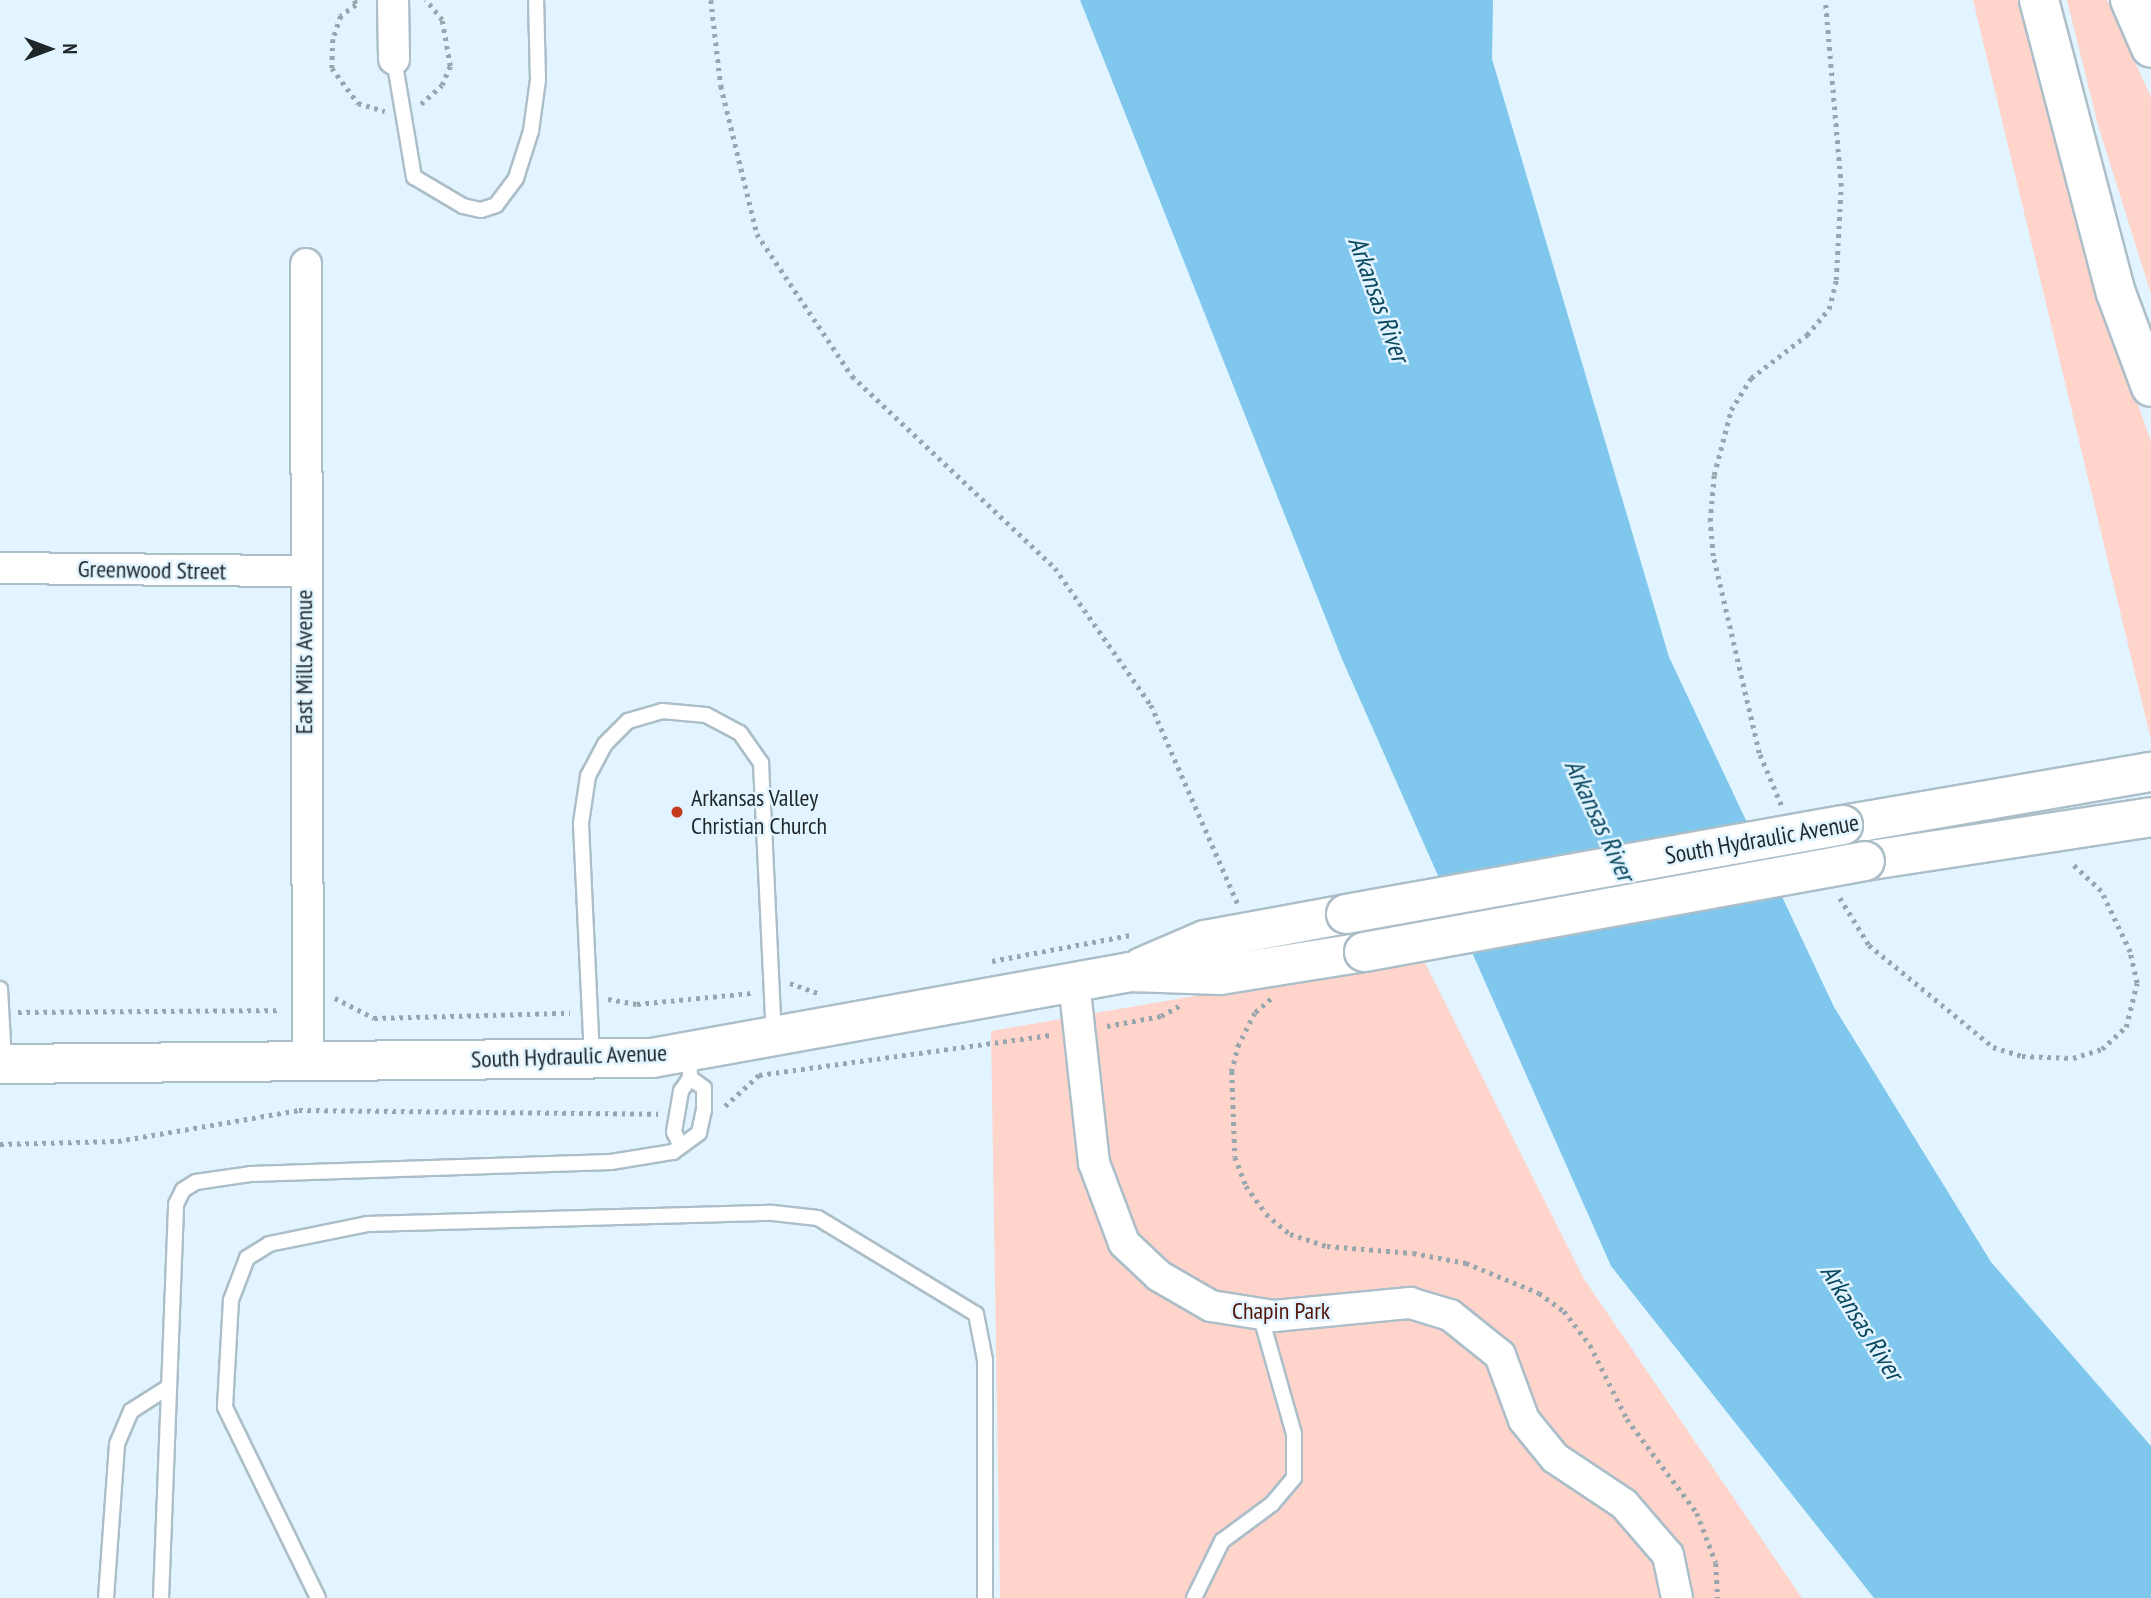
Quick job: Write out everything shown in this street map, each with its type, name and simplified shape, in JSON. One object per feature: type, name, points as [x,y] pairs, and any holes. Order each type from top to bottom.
[{"type":"main road","points":[[2039,0],[2116,293],[2151,387]]},
{"type":"main road","points":[[2130,0],[2151,48]]},
{"type":"main road","name":"South Hydraulic Avenue","points":[[1130,972],[1205,940],[2151,772]]},
{"type":"main road","name":"South Hydraulic Avenue","points":[[2,1064],[652,1058],[690,1065],[774,1036],[1130,972],[1220,975],[1865,861],[2151,817]]},
{"type":"street","points":[[393,0],[394,59]]},
{"type":"street","name":"East Mills Avenue","points":[[306,264],[304,572],[307,1061]]},
{"type":"street","name":"Greenwood Street","points":[[0,568],[304,572]]},
{"type":"street","points":[[1074,982],[1094,1163],[1124,1243],[1159,1276],[1211,1306],[1260,1314],[1410,1303],[1450,1315],[1500,1355],[1524,1420],[1555,1458],[1623,1504],[1668,1555],[1677,1598]]},
{"type":"lane","points":[[394,59],[414,177],[463,206],[481,210],[496,205],[516,178],[531,131],[538,80],[536,0]]},
{"type":"lane","points":[[592,1058],[581,824],[588,776],[604,744],[628,721],[662,711],[706,715],[740,733],[761,763],[774,1036]]},
{"type":"lane","points":[[0,989],[4,1012],[2,1064]]},
{"type":"lane","points":[[161,1598],[176,1204],[183,1189],[196,1182],[251,1174],[611,1162],[673,1152],[680,1144],[699,1133],[704,1110],[704,1088],[690,1065]]},
{"type":"lane","points":[[680,1144],[674,1132],[681,1091],[690,1065]]},
{"type":"lane","points":[[318,1598],[225,1407],[230,1300],[247,1258],[269,1244],[367,1224],[774,1213],[818,1217],[976,1314],[985,1360],[985,1598]]},
{"type":"lane","points":[[1194,1598],[1222,1541],[1272,1504],[1294,1478],[1294,1434],[1260,1314]]},
{"type":"lane","points":[[106,1598],[117,1444],[131,1411],[167,1388]]},
{"type":"path","points":[[711,0],[721,86],[757,234],[852,376],[1055,568],[1135,682],[1151,705],[1236,890],[1244,933]]},
{"type":"path","points":[[1787,815],[1759,753],[1713,556],[1710,522],[1714,475],[1731,410],[1751,378],[1807,335],[1829,309],[1836,280],[1841,186],[1825,0]]},
{"type":"path","points":[[1832,886],[1869,945],[1993,1047],[2022,1056],[2073,1058],[2102,1049],[2126,1027],[2137,983],[2130,952],[2101,891],[2082,868],[2066,859]]},
{"type":"path","points":[[982,963],[1145,932]]},
{"type":"path","points":[[330,996],[374,1018],[574,1013],[608,999],[637,1004],[772,987],[789,982],[819,994],[833,992]]},
{"type":"path","points":[[1275,996],[1255,1013],[1238,1044],[1232,1070],[1236,1157],[1246,1186],[1266,1214],[1290,1234],[1326,1246],[1413,1252],[1466,1263],[1539,1293],[1564,1311],[1590,1345],[1628,1419],[1698,1513],[1716,1563],[1718,1598]]},
{"type":"path","points":[[4,1012],[280,1010]]},
{"type":"path","points":[[704,1110],[722,1108],[759,1075],[1066,1033]]},
{"type":"path","points":[[0,1144],[118,1140],[299,1110],[678,1113]]},
{"type":"green space","points":[[1973,0],[2021,0],[2113,336],[2151,441],[2151,740]]},
{"type":"green space","points":[[2067,0],[2107,0],[2151,97],[2151,294],[2098,125]]},
{"type":"green space","name":"Chapin Park","points":[[1422,957],[1584,1279],[1802,1598],[1000,1598],[991,1031]]},
{"type":"water","name":"Arkansas River","points":[[1080,0],[1493,0],[1492,59],[1669,657],[1834,1007],[1991,1262],[2151,1446],[2151,1598],[1874,1598],[1611,1266],[1342,659]]},
{"type":"place","name":"Arkansas Valley Christian Church","points":[[677,812]]}]
